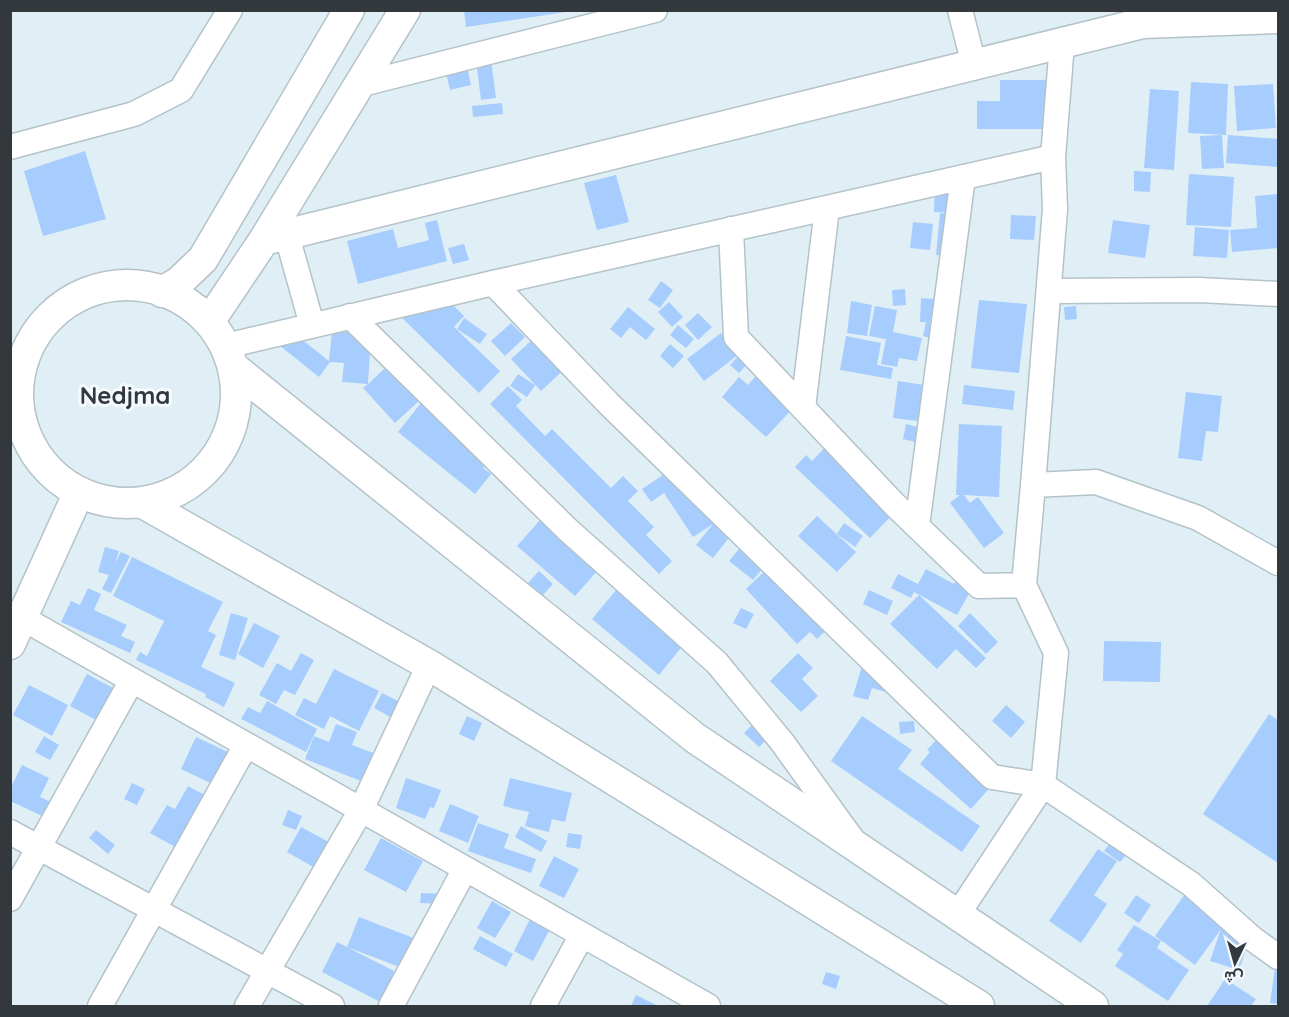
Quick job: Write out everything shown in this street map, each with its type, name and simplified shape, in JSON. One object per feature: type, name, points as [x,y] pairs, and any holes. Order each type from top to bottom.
[{"type":"street","points":[[10,147],[135,114],[181,90],[230,10]]},
{"type":"street","points":[[162,292],[179,282],[203,259],[349,10]]},
{"type":"street","points":[[405,10],[358,85],[275,238],[223,345],[236,388],[235,410],[224,444],[202,473],[172,494],[141,502],[109,502],[79,492],[52,474],[31,448],[15,421],[17,381],[28,346],[49,316],[79,295],[114,285],[151,287],[185,301],[223,345],[695,738],[1093,1006]]},
{"type":"street","points":[[358,85],[656,10]]},
{"type":"street","points":[[960,10],[974,65]]},
{"type":"street","points":[[275,238],[1143,23],[1278,18]]},
{"type":"street","points":[[958,914],[1042,785],[1056,653],[1024,585],[1055,209],[1053,157],[1062,43]]},
{"type":"street","points":[[223,345],[1053,157]]},
{"type":"street","points":[[917,526],[963,177]]},
{"type":"street","points":[[803,408],[827,208]]},
{"type":"street","points":[[731,229],[736,337],[917,526],[979,586],[1024,585]]},
{"type":"street","points":[[275,238],[312,326]]},
{"type":"street","points":[[493,283],[617,412],[992,777],[1042,785],[1191,884],[1253,939],[1278,957]]},
{"type":"street","points":[[1049,291],[1200,290],[1278,294]]},
{"type":"street","points":[[350,316],[567,529],[717,663],[782,742],[860,850]]},
{"type":"street","points":[[1033,486],[1096,482],[1198,518],[1278,563]]},
{"type":"street","points":[[79,492],[15,626],[132,680],[582,935],[696,1003]]},
{"type":"street","points":[[141,502],[429,665],[979,1006]]},
{"type":"street","points":[[247,1006],[361,810],[429,665]]},
{"type":"street","points":[[10,899],[132,680]]},
{"type":"street","points":[[100,1006],[246,745]]},
{"type":"street","points":[[10,832],[332,1006]]},
{"type":"street","points":[[391,1006],[465,869]]},
{"type":"street","points":[[543,1006],[582,935]]},
{"type":"building","points":[[464,10],[566,10],[566,12],[466,27]]},
{"type":"building","points":[[491,59],[496,98],[481,100],[476,61]]},
{"type":"building","points":[[467,67],[471,85],[450,90],[446,72]]},
{"type":"building","points":[[1000,80],[1047,80],[1047,129],[977,129],[977,101],[1000,101]]},
{"type":"building","points":[[1191,82],[1228,84],[1226,135],[1188,133]]},
{"type":"building","points":[[1273,84],[1276,128],[1237,131],[1234,86]]},
{"type":"building","points":[[1150,89],[1179,91],[1174,170],[1144,168]]},
{"type":"building","points":[[502,103],[503,114],[473,117],[472,106]]},
{"type":"building","points":[[1222,135],[1224,168],[1202,169],[1200,136]]},
{"type":"building","points":[[1228,135],[1278,139],[1278,167],[1226,163]]},
{"type":"building","points":[[85,151],[106,219],[43,236],[24,171]]},
{"type":"building","points":[[1134,171],[1151,172],[1150,192],[1134,191]]},
{"type":"building","points":[[1189,174],[1234,177],[1231,227],[1186,225]]},
{"type":"building","points":[[616,175],[629,222],[597,230],[584,183]]},
{"type":"building","points":[[935,181],[965,182],[965,213],[934,212]]},
{"type":"building","points":[[1278,194],[1278,248],[1232,252],[1230,230],[1257,228],[1255,196]]},
{"type":"building","points":[[940,213],[960,215],[956,257],[936,255]]},
{"type":"building","points":[[1011,215],[1036,216],[1034,240],[1010,239]]},
{"type":"building","points":[[437,220],[447,261],[358,284],[347,241],[393,229],[398,248],[429,240],[425,223]]},
{"type":"building","points":[[1113,220],[1150,225],[1145,258],[1108,253]]},
{"type":"building","points":[[913,222],[933,224],[930,250],[910,248]]},
{"type":"building","points":[[1195,227],[1229,230],[1227,258],[1193,256]]},
{"type":"building","points":[[464,244],[469,260],[453,264],[448,248]]},
{"type":"building","points":[[661,281],[673,290],[660,308],[648,300]]},
{"type":"building","points":[[905,289],[906,305],[893,306],[892,290]]},
{"type":"building","points":[[443,295],[464,316],[454,327],[500,371],[479,393],[397,313]]},
{"type":"building","points":[[921,298],[946,300],[945,323],[920,322]]},
{"type":"building","points":[[979,300],[1027,304],[1019,373],[971,368]]},
{"type":"building","points":[[851,301],[872,305],[867,336],[847,333]]},
{"type":"building","points":[[669,302],[683,317],[672,327],[658,312]]},
{"type":"building","points":[[875,306],[897,310],[893,332],[922,338],[917,361],[899,358],[897,367],[881,364],[886,339],[869,336]]},
{"type":"building","points":[[1076,306],[1077,319],[1065,320],[1064,307]]},
{"type":"building","points":[[628,307],[655,329],[646,340],[630,327],[621,338],[610,329]]},
{"type":"building","points":[[698,313],[712,327],[698,340],[685,325]]},
{"type":"building","points":[[464,318],[487,334],[480,344],[457,329]]},
{"type":"building","points":[[926,322],[942,326],[938,340],[923,336]]},
{"type":"building","points":[[511,323],[525,337],[505,356],[491,341]]},
{"type":"building","points":[[678,325],[694,339],[686,348],[670,335]]},
{"type":"building","points":[[291,331],[329,361],[332,331],[371,334],[368,384],[342,382],[344,363],[330,362],[319,377],[279,345]]},
{"type":"building","points":[[541,332],[570,364],[541,391],[511,359]]},
{"type":"building","points":[[721,333],[738,355],[704,381],[687,359]]},
{"type":"building","points":[[846,336],[881,343],[877,365],[893,368],[891,379],[840,370]]},
{"type":"building","points":[[670,344],[684,356],[673,368],[660,356]]},
{"type":"building","points":[[741,353],[750,361],[739,373],[730,365]]},
{"type":"building","points":[[398,356],[430,391],[395,423],[363,388]]},
{"type":"building","points":[[759,372],[796,405],[766,437],[722,397],[739,377],[748,385]]},
{"type":"building","points":[[518,374],[535,385],[527,397],[510,386]]},
{"type":"building","points":[[898,381],[931,386],[926,422],[893,418]]},
{"type":"building","points":[[964,385],[1015,391],[1013,410],[962,404]]},
{"type":"building","points":[[508,386],[522,400],[516,406],[545,436],[552,429],[611,488],[623,476],[638,491],[628,501],[654,527],[646,535],[672,561],[659,574],[490,404]]},
{"type":"building","points":[[432,389],[461,424],[452,435],[464,445],[472,435],[495,454],[483,468],[491,474],[475,494],[398,432]]},
{"type":"building","points":[[1186,392],[1222,396],[1218,432],[1206,431],[1202,461],[1178,458]]},
{"type":"building","points":[[906,424],[924,429],[920,443],[903,439]]},
{"type":"building","points":[[959,424],[1002,426],[999,497],[964,495],[970,503],[978,497],[1004,533],[984,548],[950,503],[960,495],[956,495]]},
{"type":"building","points":[[828,444],[898,509],[870,538],[795,467],[806,455],[812,461]]},
{"type":"building","points":[[678,465],[736,529],[713,558],[696,545],[713,524],[693,537],[664,493],[651,502],[642,489]]},
{"type":"building","points":[[548,511],[606,561],[575,596],[517,546]]},
{"type":"building","points":[[817,516],[856,552],[837,572],[798,536]]},
{"type":"building","points":[[844,523],[863,536],[855,547],[837,534]]},
{"type":"building","points":[[747,539],[771,559],[753,580],[729,561]]},
{"type":"building","points":[[105,547],[119,551],[115,563],[121,552],[130,556],[111,593],[102,589],[109,575],[98,572]]},
{"type":"building","points":[[132,557],[223,602],[208,631],[216,635],[201,667],[235,683],[224,707],[205,697],[206,694],[136,660],[140,652],[147,656],[164,621],[113,596]]},
{"type":"building","points":[[771,565],[836,621],[817,639],[810,632],[797,644],[746,589]]},
{"type":"building","points":[[926,569],[954,584],[960,575],[975,583],[957,615],[914,592],[911,598],[891,588],[898,574],[918,584]]},
{"type":"building","points":[[539,571],[553,584],[542,596],[528,583]]},
{"type":"building","points":[[622,583],[689,638],[659,675],[592,619]]},
{"type":"building","points":[[88,588],[101,594],[94,610],[127,625],[121,636],[135,642],[130,653],[61,622],[71,601],[80,605]]},
{"type":"building","points":[[869,590],[893,601],[887,615],[863,604]]},
{"type":"building","points":[[919,595],[986,658],[976,668],[956,649],[937,669],[890,624]]},
{"type":"building","points":[[741,608],[754,614],[746,629],[733,623]]},
{"type":"building","points":[[231,613],[248,618],[235,660],[219,655]]},
{"type":"building","points":[[970,613],[998,642],[986,654],[958,626]]},
{"type":"building","points":[[254,623],[280,636],[263,668],[238,654]]},
{"type":"building","points":[[1104,641],[1161,642],[1160,682],[1103,681]]},
{"type":"building","points":[[301,653],[314,660],[295,695],[284,690],[276,704],[259,695],[277,663],[291,671]]},
{"type":"building","points":[[798,653],[813,668],[802,679],[818,696],[801,712],[770,681]]},
{"type":"building","points":[[862,666],[896,695],[872,688],[868,700],[853,696]]},
{"type":"building","points":[[334,669],[379,691],[359,731],[330,716],[324,729],[295,715],[304,698],[316,704]]},
{"type":"building","points":[[87,674],[124,694],[107,726],[70,706]]},
{"type":"building","points":[[29,685],[68,705],[52,736],[13,715]]},
{"type":"building","points":[[382,693],[402,703],[394,719],[374,708]]},
{"type":"building","points":[[267,701],[317,729],[306,752],[241,719],[248,707],[260,713]]},
{"type":"building","points":[[1006,705],[1025,722],[1011,738],[992,721]]},
{"type":"building","points":[[1269,714],[1278,720],[1278,863],[1203,814]]},
{"type":"building","points":[[467,716],[482,723],[474,741],[459,734]]},
{"type":"building","points":[[862,716],[912,750],[898,769],[980,826],[962,852],[831,761]]},
{"type":"building","points":[[914,721],[915,732],[900,734],[899,722]]},
{"type":"building","points":[[754,723],[769,737],[759,747],[744,733]]},
{"type":"building","points":[[336,724],[357,732],[352,745],[387,758],[376,787],[305,759],[314,736],[329,742]]},
{"type":"building","points":[[947,728],[1000,776],[971,809],[920,764],[930,752],[927,750]]},
{"type":"building","points":[[44,736],[59,745],[50,760],[35,752]]},
{"type":"building","points":[[196,737],[236,756],[221,788],[181,769]]},
{"type":"building","points":[[22,765],[49,778],[40,797],[58,805],[51,820],[10,801],[10,789]]},
{"type":"building","points":[[406,778],[441,790],[434,808],[430,807],[425,819],[396,808]]},
{"type":"building","points":[[510,778],[572,793],[565,822],[552,819],[549,832],[525,826],[529,812],[503,806]]},
{"type":"building","points":[[132,783],[145,789],[137,805],[124,799]]},
{"type":"building","points":[[188,786],[212,799],[190,855],[150,833],[167,805],[175,809]]},
{"type":"building","points":[[450,804],[479,816],[468,843],[439,831]]},
{"type":"building","points":[[288,810],[302,816],[296,830],[282,825]]},
{"type":"building","points":[[478,823],[509,834],[504,848],[536,859],[531,873],[468,851]]},
{"type":"building","points":[[521,826],[547,841],[541,852],[515,837]]},
{"type":"building","points":[[301,827],[338,847],[324,873],[287,852]]},
{"type":"building","points":[[96,830],[115,845],[108,854],[89,838]]},
{"type":"building","points":[[568,833],[582,835],[580,849],[566,847]]},
{"type":"building","points":[[381,838],[423,861],[406,892],[364,870]]},
{"type":"building","points":[[1111,842],[1127,854],[1120,862],[1104,851]]},
{"type":"building","points":[[1098,849],[1117,861],[1094,895],[1107,904],[1081,943],[1049,921]]},
{"type":"building","points":[[554,856],[579,869],[564,898],[539,886]]},
{"type":"building","points":[[421,893],[447,894],[447,904],[420,903]]},
{"type":"building","points":[[1185,894],[1251,934],[1239,970],[1210,961],[1221,929],[1195,965],[1155,936]]},
{"type":"building","points":[[1136,895],[1151,905],[1139,923],[1124,913]]},
{"type":"building","points":[[492,901],[511,912],[495,938],[477,928]]},
{"type":"building","points":[[359,917],[429,944],[418,974],[347,947]]},
{"type":"building","points":[[531,917],[551,927],[533,961],[514,951]]},
{"type":"building","points":[[1134,925],[1161,941],[1157,948],[1189,970],[1168,1001],[1115,966],[1123,954],[1117,950]]},
{"type":"building","points":[[480,936],[513,954],[506,967],[473,949]]},
{"type":"building","points":[[337,942],[396,972],[388,1006],[322,972]]},
{"type":"building","points":[[1275,968],[1278,969],[1278,1004],[1270,1003]]},
{"type":"building","points":[[826,972],[840,976],[836,989],[822,984]]},
{"type":"building","points":[[1225,979],[1256,999],[1251,1006],[1207,1006]]},
{"type":"building","points":[[636,995],[658,1006],[631,1006]]},
{"type":"district","name":"Nedjma","points":[[125,396]]}]
